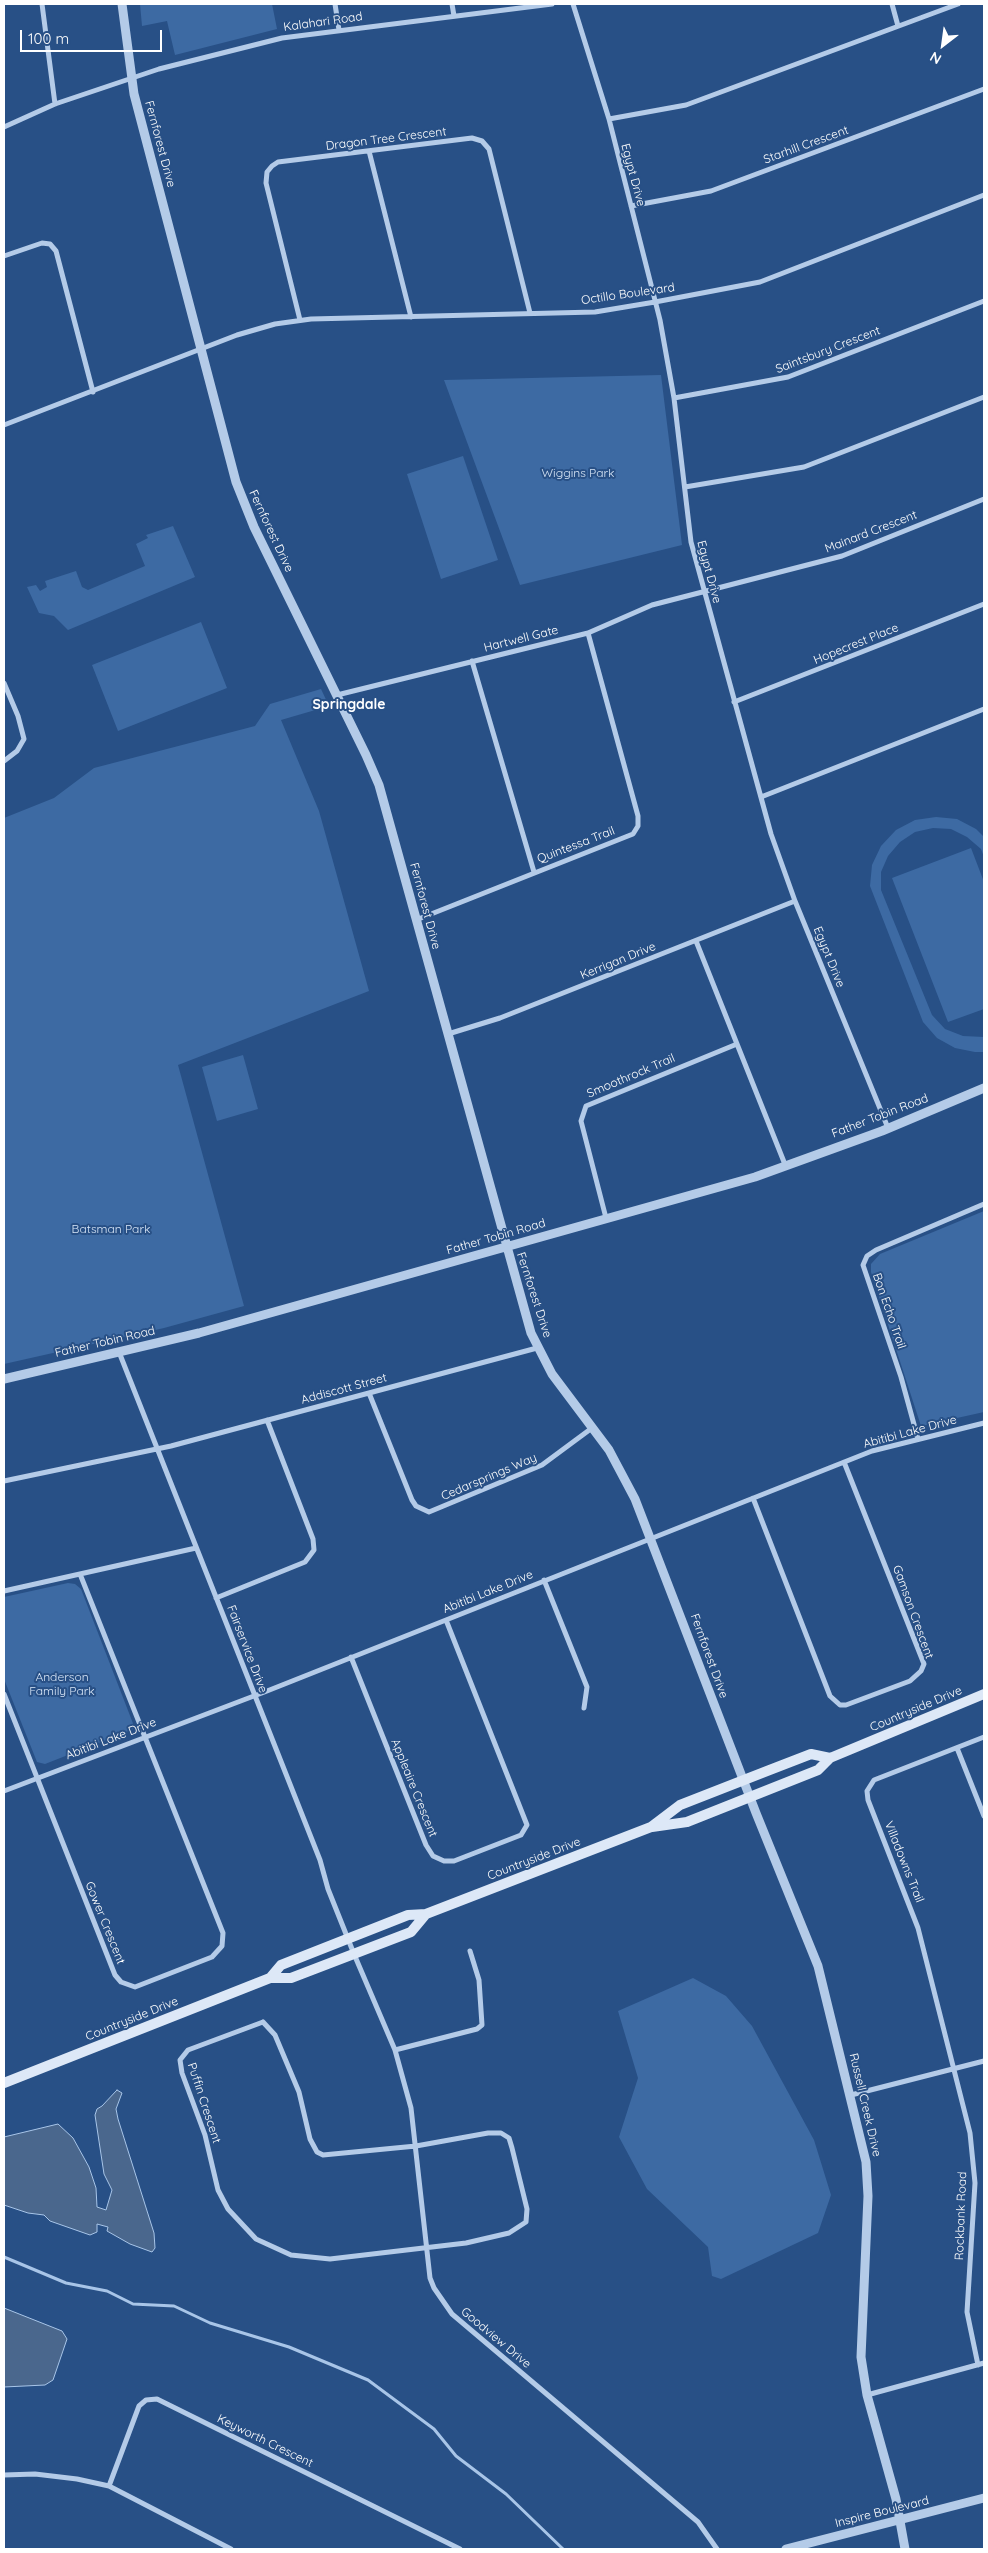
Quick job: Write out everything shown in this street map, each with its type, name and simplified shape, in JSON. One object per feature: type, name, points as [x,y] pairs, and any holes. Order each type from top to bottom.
[{"type":"main road","name":"Countryside Drive","points":[[270,1978],[281,1965],[408,1914],[426,1914],[651,1827],[687,1822],[818,1770],[830,1758],[984,1694]]},
{"type":"main road","name":"Countryside Drive","points":[[651,1827],[680,1805],[743,1780],[811,1754],[830,1758]]},
{"type":"main road","name":"Countryside Drive","points":[[4,2083],[270,1978],[291,1978],[411,1932],[426,1914]]},
{"type":"street","points":[[42,4],[55,104]]},
{"type":"street","name":"Fernforest Drive","points":[[122,4],[131,79],[236,482],[247,512],[374,772],[524,1311],[537,1348],[558,1384],[592,1428],[622,1472],[650,1539],[749,1797]]},
{"type":"street","points":[[335,4],[339,30]]},
{"type":"street","points":[[452,4],[454,16]]},
{"type":"street","name":"Kalahari Road","points":[[4,127],[55,104],[159,69],[282,38],[552,4]]},
{"type":"street","name":"Egypt Drive","points":[[573,4],[609,120],[668,356],[690,542],[734,702],[779,859],[888,1128]]},
{"type":"street","points":[[892,4],[898,26]]},
{"type":"street","points":[[609,120],[686,105],[958,4]]},
{"type":"street","name":"Starhill Crescent","points":[[631,206],[711,191],[984,89]]},
{"type":"street","name":"Dragon Tree Crescent","points":[[300,320],[266,183],[267,172],[278,162],[472,138],[482,141],[489,149],[530,313]]},
{"type":"street","points":[[369,152],[411,316]]},
{"type":"street","name":"Octillo Boulevard","points":[[4,425],[256,328],[300,320],[596,312],[655,302],[760,282],[984,195]]},
{"type":"street","points":[[4,256],[42,243],[50,244],[56,251],[93,392]]},
{"type":"street","name":"Saintsbury Crescent","points":[[674,398],[788,377],[984,301]]},
{"type":"street","points":[[684,487],[804,466],[984,396]]},
{"type":"street","name":"Mainard Crescent","points":[[704,591],[842,556],[984,499]]},
{"type":"street","name":"Hartwell Gate","points":[[337,695],[588,633],[652,605],[704,591]]},
{"type":"street","name":"Hopecrest Place","points":[[734,702],[984,604]]},
{"type":"street","name":"Quintessa Trail","points":[[416,920],[633,834],[638,826],[638,816],[588,633]]},
{"type":"street","points":[[472,661],[534,872]]},
{"type":"street","points":[[4,682],[18,716],[24,739],[17,751],[4,761]]},
{"type":"street","points":[[761,797],[984,709]]},
{"type":"street","name":"Kerrigan Drive","points":[[448,1034],[500,1018],[795,901]]},
{"type":"street","points":[[696,941],[786,1167]]},
{"type":"street","name":"Smoothrock Trail","points":[[606,1218],[581,1121],[586,1106],[737,1044]]},
{"type":"street","name":"Father Tobin Road","points":[[4,1379],[199,1333],[506,1248],[786,1167],[888,1128],[984,1088]]},
{"type":"street","name":"Bon Echo Trail","points":[[918,1439],[901,1377],[863,1265],[867,1256],[876,1250],[984,1204]]},
{"type":"street","name":"Addiscott Street","points":[[4,1481],[157,1449],[537,1348]]},
{"type":"street","name":"Fairservice Drive","points":[[118,1351],[320,1860],[328,1889],[354,1954]]},
{"type":"street","name":"Cedarsprings Way","points":[[369,1392],[412,1500],[416,1506],[429,1512],[538,1468],[551,1461],[592,1428]]},
{"type":"street","points":[[216,1598],[306,1562],[314,1550],[314,1539],[267,1420]]},
{"type":"street","name":"Abitibi Lake Drive","points":[[4,1791],[144,1736],[255,1696],[878,1449],[984,1422]]},
{"type":"street","name":"Gamson Crescent","points":[[753,1498],[830,1696],[840,1705],[846,1706],[910,1681],[917,1677],[924,1664],[844,1462]]},
{"type":"street","points":[[4,1591],[196,1548]]},
{"type":"street","name":"Gower Crescent","points":[[4,1694],[115,1975],[121,1982],[135,1987],[212,1957],[222,1946],[223,1933],[80,1574]]},
{"type":"street","points":[[544,1580],[587,1687],[584,1708]]},
{"type":"street","name":"Appleaire Crescent","points":[[351,1657],[426,1845],[433,1856],[444,1861],[454,1861],[520,1835],[527,1825],[446,1620]]},
{"type":"street","name":"Villadowns Trail","points":[[954,2068],[918,1928],[868,1800],[867,1791],[874,1780],[984,1737]]},
{"type":"street","points":[[957,1748],[984,1816]]},
{"type":"street","name":"Russell Creek Drive","points":[[749,1797],[818,1966],[866,2162],[868,2196],[860,2357],[867,2394],[896,2499],[905,2549]]},
{"type":"street","points":[[396,2050],[477,2029],[482,2024],[479,1980],[470,1951]]},
{"type":"street","name":"Goodview Drive","points":[[354,1954],[396,2050],[411,2108],[430,2278],[452,2314],[698,2522],[717,2549]]},
{"type":"street","name":"Puffin Crescent","points":[[416,2146],[331,2154],[317,2152],[310,2139],[299,2092],[275,2035],[263,2022],[188,2050],[180,2060],[182,2073],[205,2136],[218,2190],[228,2209],[256,2240],[291,2255],[310,2259],[330,2259],[427,2248]]},
{"type":"street","points":[[851,2095],[984,2061]]},
{"type":"street","name":"Rockbank Road","points":[[954,2068],[972,2152],[974,2192],[967,2312],[981,2364]]},
{"type":"street","points":[[416,2146],[488,2133],[506,2134],[512,2148],[527,2209],[526,2222],[516,2230],[466,2242],[427,2248]]},
{"type":"street","points":[[867,2394],[981,2364]]},
{"type":"street","name":"Keyworth Crescent","points":[[109,2486],[138,2406],[146,2400],[157,2399],[460,2549]]},
{"type":"street","points":[[4,2475],[35,2474],[77,2479],[109,2486],[228,2549]]},
{"type":"street","name":"Inspire Boulevard","points":[[786,2549],[984,2498]]},
{"type":"green space","points":[[140,4],[272,4],[277,29],[175,55],[167,21],[142,26]]},
{"type":"green space","name":"Wiggins Park","points":[[661,375],[682,545],[520,585],[444,380]]},
{"type":"green space","points":[[463,456],[498,560],[441,579],[407,474]]},
{"type":"green space","points":[[173,526],[195,577],[68,630],[54,616],[39,613],[27,587],[36,585],[40,591],[47,587],[45,581],[76,571],[82,587],[88,590],[145,566],[136,544],[148,538],[146,535]]},
{"type":"green space","points":[[201,622],[227,688],[118,731],[92,665]]},
{"type":"green space","name":"Batsman Park","points":[[321,689],[329,706],[281,720],[319,811],[369,991],[178,1065],[244,1306],[164,1328],[4,1364],[4,818],[54,798],[94,768],[255,726],[270,704]]},
{"type":"green space","points":[[936,817],[957,819],[976,829],[984,837],[984,857],[981,849],[967,837],[951,829],[933,828],[915,832],[900,842],[888,856],[881,872],[881,890],[932,1015],[945,1029],[963,1036],[984,1037],[984,1052],[955,1048],[937,1038],[923,1022],[870,886],[872,865],[881,846],[896,830],[915,820]]},
{"type":"green space","points":[[971,848],[984,882],[984,1009],[948,1022],[892,878]]},
{"type":"green space","points":[[243,1055],[258,1109],[217,1121],[202,1067]]},
{"type":"green space","points":[[984,1211],[984,1412],[921,1426],[871,1272],[871,1264],[880,1254]]},
{"type":"green space","name":"Anderson Family Park","points":[[68,1583],[75,1584],[81,1589],[134,1726],[133,1729],[124,1733],[45,1764],[37,1762],[4,1679],[4,1597]]},
{"type":"green space","points":[[693,1978],[726,1996],[752,2026],[814,2140],[831,2195],[818,2233],[721,2279],[712,2276],[708,2247],[647,2189],[619,2137],[638,2078],[618,2011]]},
{"type":"shaded area","points":[[117,2090],[122,2093],[116,2109],[118,2119],[154,2233],[155,2248],[152,2252],[130,2244],[107,2231],[108,2227],[97,2224],[97,2232],[90,2235],[50,2221],[44,2215],[28,2213],[4,2205],[4,2137],[58,2124],[73,2138],[89,2167],[96,2188],[97,2207],[106,2210],[112,2190],[104,2174],[95,2115],[97,2109]]},
{"type":"shaded area","points":[[4,2308],[62,2331],[67,2339],[53,2380],[45,2385],[4,2387]]},
{"type":"waterway","points":[[4,2257],[66,2283],[107,2291],[133,2304],[174,2306],[210,2323],[289,2347],[368,2380],[434,2429],[456,2456],[506,2494],[563,2549]]},
{"type":"district","name":"Springdale","points":[[349,705]]}]
